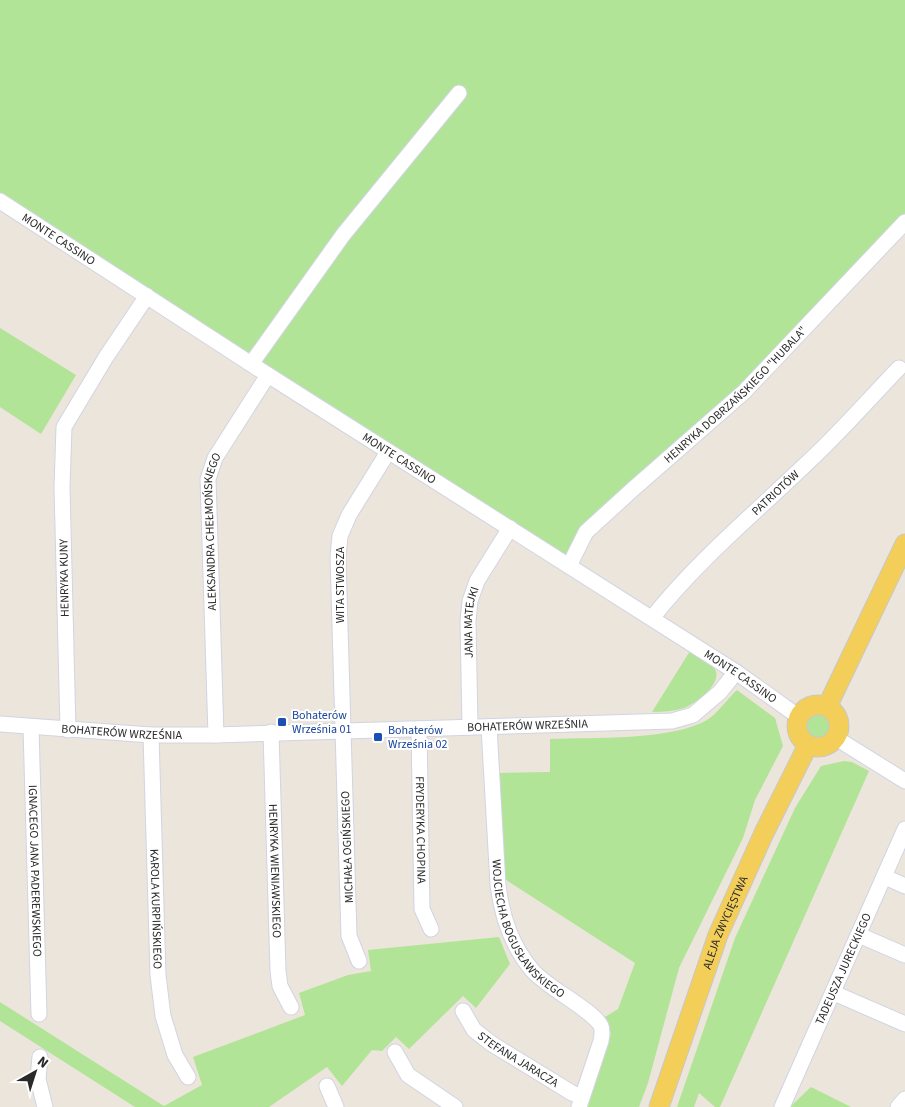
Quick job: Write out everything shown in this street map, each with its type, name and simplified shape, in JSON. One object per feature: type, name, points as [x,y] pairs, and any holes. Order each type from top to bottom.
[{"type":"main road","points":[[827,707],[905,544]]},
{"type":"main road","points":[[811,706],[827,707],[835,714],[839,722],[836,738],[832,743],[820,748],[808,745],[799,735],[797,728],[799,717],[811,706]]},
{"type":"main road","name":"ALEJA ZWYCIĘSTWA","points":[[659,1107],[718,935],[764,833],[808,745]]},
{"type":"street","points":[[251,364],[343,235],[459,93]]},
{"type":"street","name":"MONTE CASSINO","points":[[0,201],[388,452],[736,672],[799,717]]},
{"type":"street","name":"HENRYKA DOBRZAŃSKIEGO \"HUBALA\"","points":[[569,566],[586,532],[744,392],[905,222]]},
{"type":"street","name":"HENRYKA KUNY","points":[[68,730],[62,486],[64,427],[106,357],[147,296]]},
{"type":"street","name":"PATRIOTÓW","points":[[652,618],[671,594],[808,462],[899,368]]},
{"type":"street","name":"ALEKSANDRA CHEŁMOŃSKIEGO","points":[[216,735],[208,479],[216,458],[268,375]]},
{"type":"street","name":"WITA STWOSZA","points":[[343,731],[338,557],[340,536],[349,516],[388,452]]},
{"type":"street","name":"JANA MATEJKI","points":[[470,727],[468,621],[470,601],[477,580],[510,528]]},
{"type":"street","name":"BOHATERÓW WRZEŚNIA","points":[[0,724],[151,735],[216,735],[672,721],[693,715],[720,692],[736,672]]},
{"type":"street","name":"IGNACEGO JANA PADEREWSKIEGO","points":[[31,727],[39,1014]]},
{"type":"street","name":"WOJCIECHA BOGUSŁAWSKIEGO","points":[[489,727],[498,886],[501,909],[509,934],[521,956],[533,971],[548,986],[588,1013],[600,1026],[602,1033],[581,1102]]},
{"type":"street","name":"FRYDERYKA CHOPINA","points":[[419,729],[422,909],[431,929]]},
{"type":"street","name":"MICHAŁA OGIŃSKIEGO","points":[[343,731],[349,936],[359,961]]},
{"type":"street","name":"HENRYKA WIENIAWSKIEGO","points":[[271,732],[278,971],[280,986],[291,1007]]},
{"type":"street","name":"KAROLA KURPIŃSKIEGO","points":[[151,735],[158,975],[163,1016],[175,1055],[188,1078]]},
{"type":"street","points":[[836,738],[905,781]]},
{"type":"street","name":"TADEUSZA JURECKIEGO","points":[[782,1107],[905,829]]},
{"type":"street","points":[[885,877],[905,886]]},
{"type":"street","points":[[859,935],[905,955]]},
{"type":"street","points":[[834,993],[905,1024]]},
{"type":"street","name":"STEFANA JARACZA","points":[[463,1011],[474,1030],[492,1044],[572,1093],[581,1102]]},
{"type":"street","points":[[395,1052],[408,1075],[455,1107]]},
{"type":"street","points":[[40,1057],[38,1079],[45,1107]]},
{"type":"street","points":[[327,1086],[336,1107]]},
{"type":"street","points":[[898,1107],[905,1099]]},
{"type":"green space","points":[[0,0],[905,0],[905,222],[825,307],[586,532],[569,566],[0,201]]},
{"type":"green space","points":[[0,328],[76,375],[41,434],[0,407]]},
{"type":"green space","points":[[690,651],[715,669],[715,681],[712,687],[695,702],[684,708],[652,712]]},
{"type":"green space","points":[[737,690],[775,718],[783,746],[755,800],[743,838],[679,968],[648,1083],[639,1107],[585,1107],[611,1034],[605,1017],[618,1009],[635,963],[503,878],[500,773],[550,772],[550,739],[631,737],[673,732],[691,727],[711,717]]},
{"type":"green space","points":[[818,713],[828,717],[832,727],[828,737],[818,741],[808,737],[804,727],[808,717]]},
{"type":"green space","points":[[844,761],[852,762],[869,771],[720,1107],[715,1107],[699,1093],[694,1107],[677,1107],[735,938],[795,808],[821,766]]},
{"type":"green space","points":[[499,937],[510,964],[476,1008],[463,996],[409,1049],[396,1037],[382,1051],[372,1050],[342,1086],[327,1067],[269,1107],[135,1107],[0,1021],[0,1002],[164,1106],[202,1085],[193,1057],[305,1015],[299,993],[348,975],[371,971],[368,950]]},
{"type":"green space","points":[[811,1087],[851,1107],[790,1107]]},
{"type":"place","name":"Bohaterów Września 01","points":[[282,722]]},
{"type":"place","name":"Bohaterów Września 02","points":[[378,737]]}]
